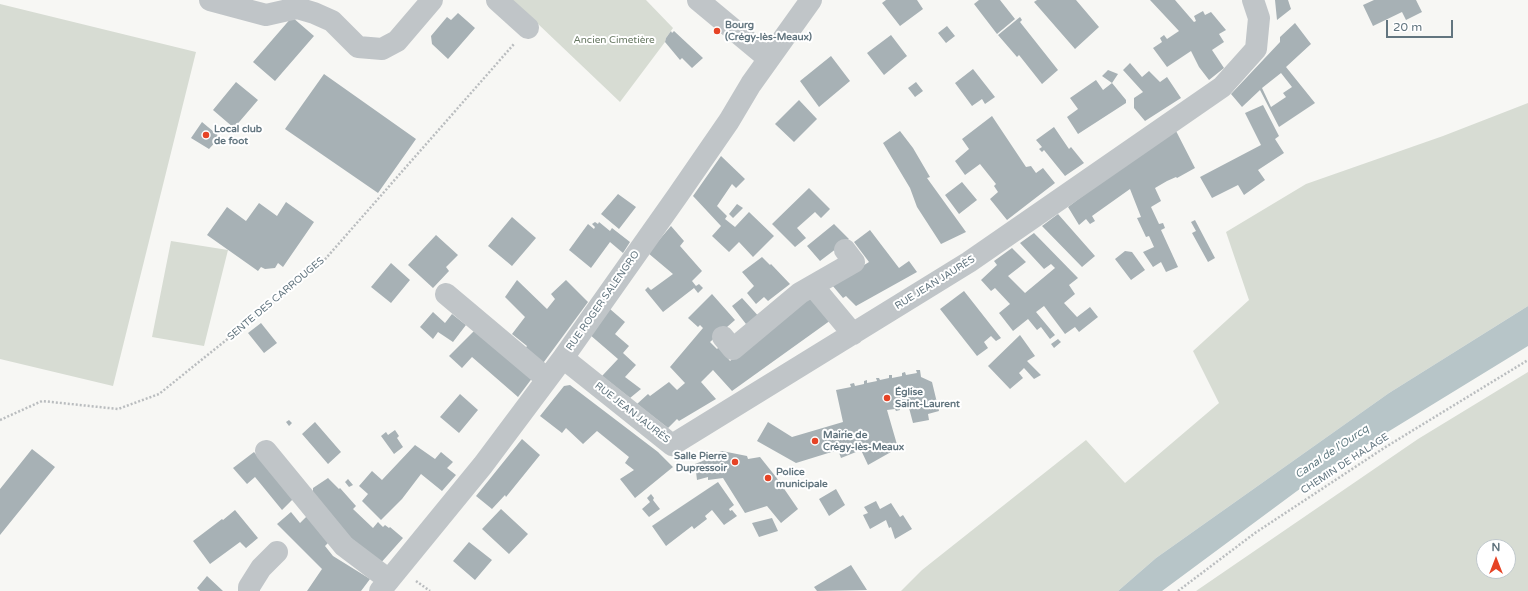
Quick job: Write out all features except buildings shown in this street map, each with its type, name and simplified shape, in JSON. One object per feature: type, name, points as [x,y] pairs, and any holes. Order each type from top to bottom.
[{"type":"street","points":[[210,0],[266,15],[297,8],[314,13],[332,21],[358,47],[382,49],[397,41],[432,0]]},
{"type":"street","points":[[497,0],[528,28]]},
{"type":"street","points":[[698,0],[769,59]]},
{"type":"street","name":"RUE ROGER SALENGRO","points":[[384,586],[483,465],[563,358],[678,195],[769,59],[811,0]]},
{"type":"street","name":"RUE JEAN JAURÈS","points":[[563,358],[672,445],[969,262],[1222,87],[1256,49],[1259,18],[1252,0]]},
{"type":"street","points":[[723,337],[733,349],[800,293],[854,262],[845,250]]},
{"type":"street","points":[[813,286],[853,334]]},
{"type":"street","points":[[446,294],[547,379]]},
{"type":"street","points":[[266,451],[344,546],[384,586]]},
{"type":"street","points":[[249,591],[249,587],[260,568],[277,552]]},
{"type":"path","name":"SENTE DES CARROUGES","points":[[0,420],[42,402],[118,409],[159,394],[320,265],[528,28]]},
{"type":"path","name":"CHEMIN DE HALAGE","points":[[1178,591],[1255,534],[1384,448],[1528,360]]},
{"type":"path","points":[[411,577],[430,591]]},
{"type":"green space","name":"Ancien Cimetière","points":[[511,0],[646,0],[673,28],[665,42],[620,102]]},
{"type":"green space","points":[[0,4],[196,52],[113,386],[0,359]]},
{"type":"green space","points":[[1528,103],[1528,306],[1389,393],[1156,558],[1118,591],[901,591],[922,570],[1086,440],[1125,483],[1219,403],[1193,351],[1249,300],[1226,232],[1306,184],[1443,136]]},
{"type":"green space","points":[[171,241],[228,250],[204,346],[152,337]]},
{"type":"green space","points":[[1528,372],[1528,591],[1196,591],[1418,439]]},
{"type":"water","name":"Canal de l'Ourcq","points":[[1528,306],[1528,346],[1324,471],[1162,591],[1118,591],[1156,558],[1389,393]]},
{"type":"place","name":"Bourg (Crégy-lès-Meaux)","points":[[717,31]]},
{"type":"place","name":"Local club de foot","points":[[206,135]]},
{"type":"place","name":"Église Saint-Laurent","points":[[887,398]]},
{"type":"place","name":"Mairie de Crégy-lès-Meaux","points":[[815,441]]},
{"type":"place","name":"Salle Pierre Dupressoir","points":[[735,462]]},
{"type":"place","name":"Police municipale","points":[[768,478]]}]
